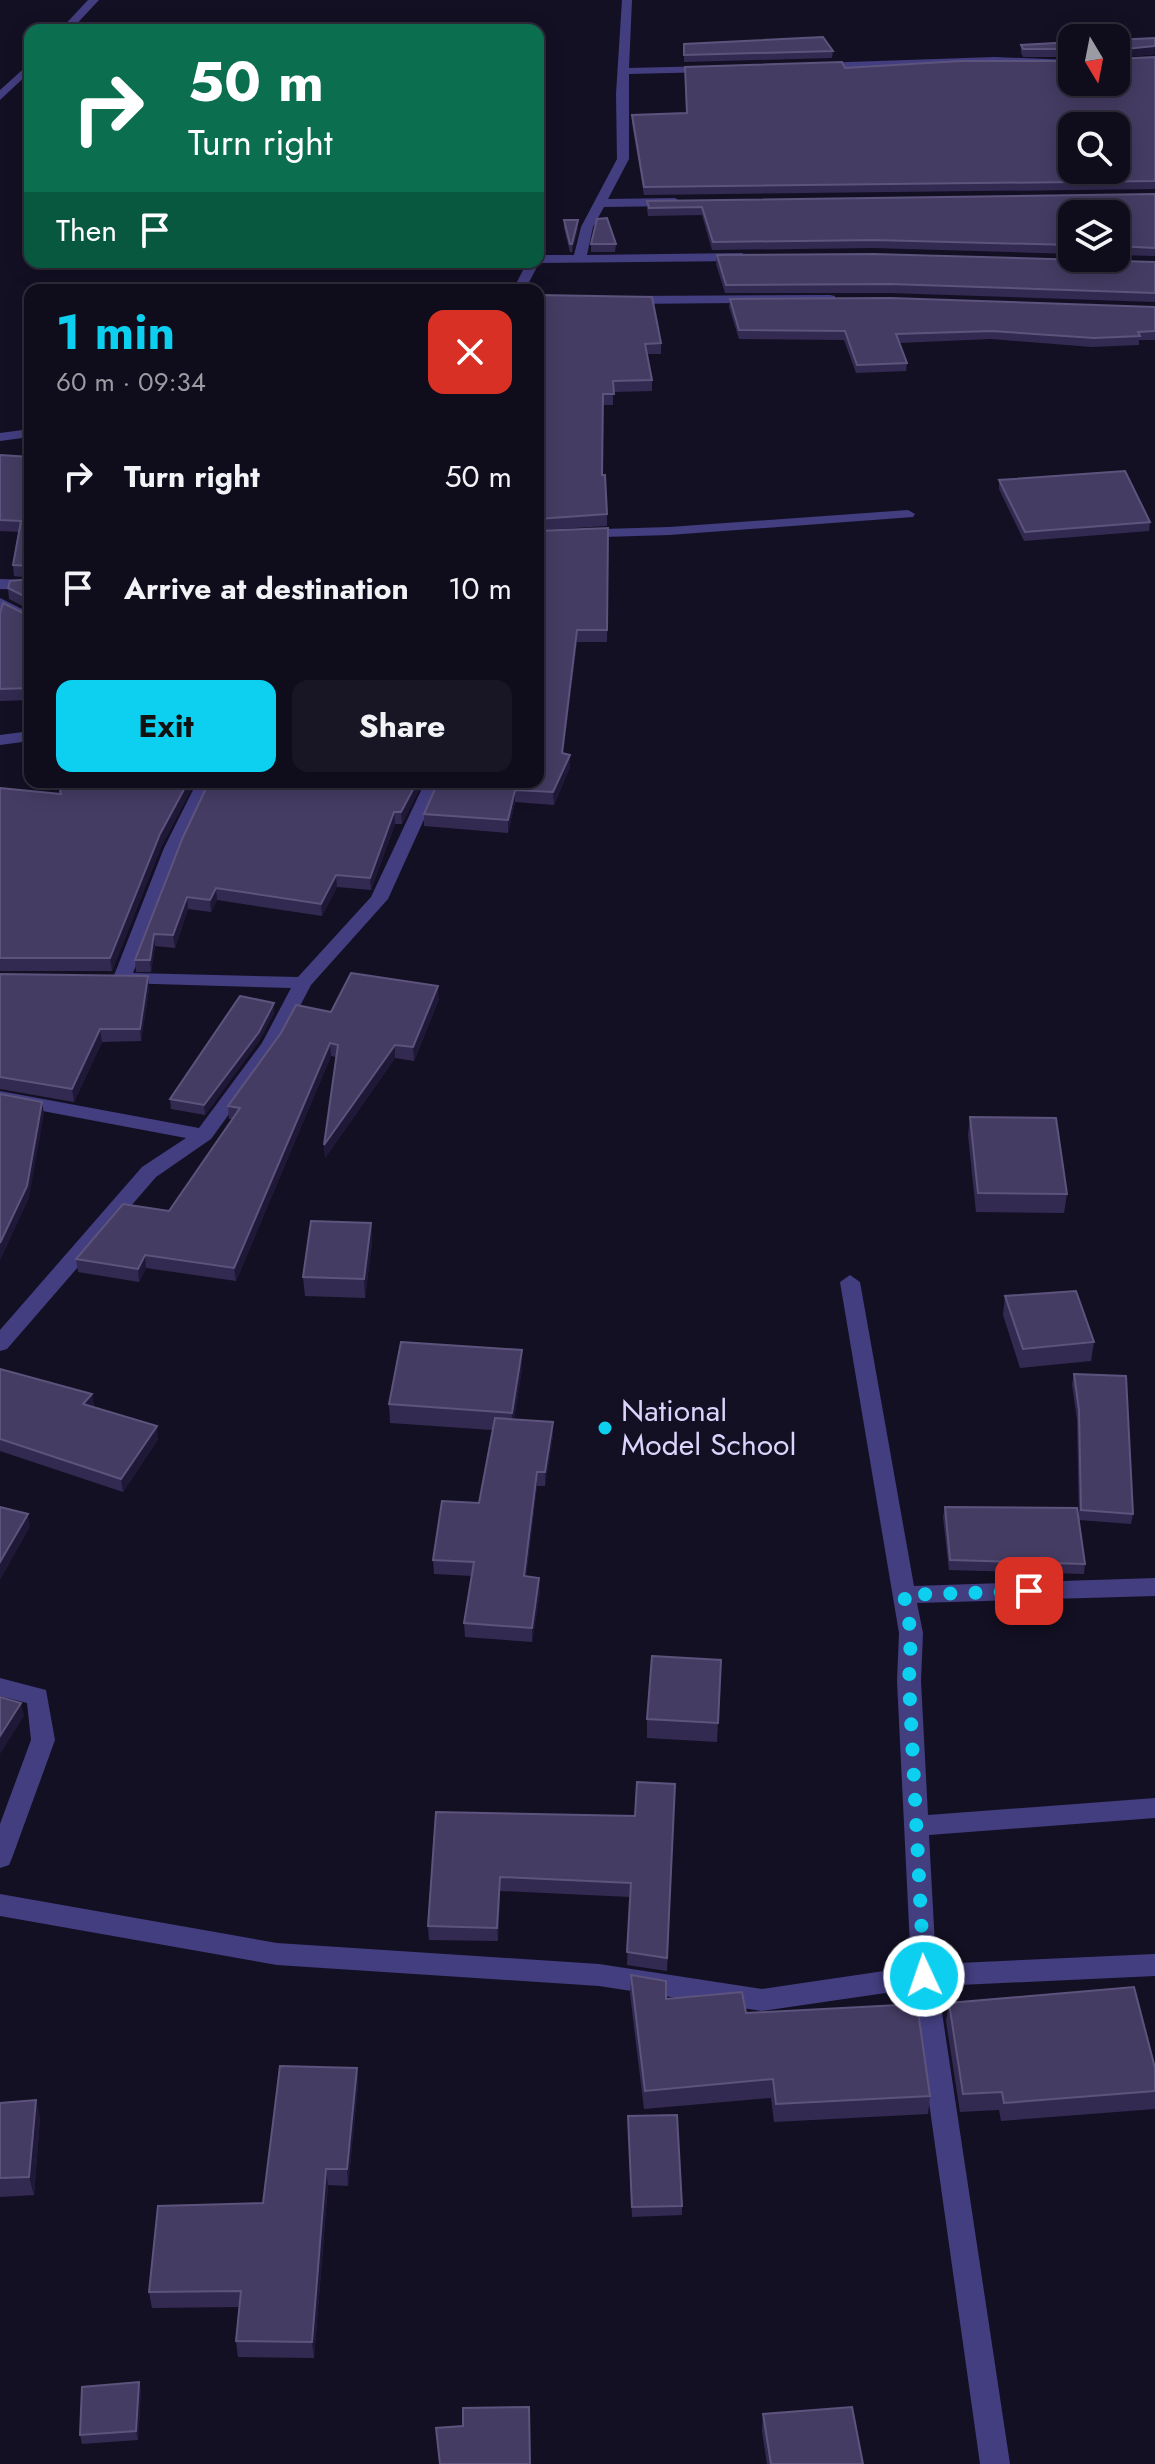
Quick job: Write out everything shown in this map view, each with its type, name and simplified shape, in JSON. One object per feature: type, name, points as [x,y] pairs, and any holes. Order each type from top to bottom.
[{"type":"street","points":[[71,24],[94,0]]},
{"type":"street","points":[[580,258],[587,227],[623,159],[627,0]]},
{"type":"street","points":[[798,66],[995,60],[1058,62]]},
{"type":"street","points":[[623,71],[719,69]]},
{"type":"street","points":[[0,97],[24,72]]},
{"type":"street","points":[[600,203],[695,202]]},
{"type":"street","points":[[544,260],[750,256]]},
{"type":"street","points":[[616,300],[842,299]]},
{"type":"street","points":[[0,437],[24,434]]},
{"type":"street","points":[[544,535],[669,531],[908,514]]},
{"type":"street","points":[[0,584],[24,585]]},
{"type":"street","points":[[0,603],[24,616]]},
{"type":"street","points":[[0,740],[24,737]]},
{"type":"street","points":[[202,788],[114,978],[303,983]]},
{"type":"street","points":[[0,1344],[149,1172],[204,1135],[271,1044],[303,983],[379,899],[427,788]]},
{"type":"street","points":[[0,1097],[204,1135]]},
{"type":"street","points":[[850,1282],[911,1633],[909,1681],[924,1976],[995,2464]]},
{"type":"street","points":[[904,1595],[1155,1587]]},
{"type":"street","points":[[0,1687],[38,1697],[43,1740],[0,1858]]},
{"type":"street","points":[[916,1826],[1155,1808]]},
{"type":"street","points":[[0,1905],[277,1954],[599,1975],[762,2000],[924,1976],[1155,1965]]},
{"type":"building","points":[[823,37],[833,51],[684,55],[684,44]]},
{"type":"building","points":[[1155,38],[1155,46],[1130,49],[1130,39]]},
{"type":"building","points":[[1058,43],[1058,49],[1023,49],[1021,45]]},
{"type":"building","points":[[1155,57],[1155,181],[1130,181],[1130,112],[1058,112],[1058,182],[644,187],[632,115],[687,113],[685,67],[842,62],[845,68],[961,61],[1058,61],[1058,96],[1130,96],[1130,58]]},
{"type":"building","points":[[1155,194],[1155,248],[1130,247],[1130,200],[1058,200],[1058,245],[874,240],[713,242],[702,207],[649,208],[647,201]]},
{"type":"building","points":[[607,218],[616,244],[591,244],[597,219]]},
{"type":"building","points":[[564,220],[578,220],[572,244],[570,244]]},
{"type":"building","points":[[874,254],[1058,259],[1058,272],[1130,272],[1130,261],[1155,262],[1155,293],[890,284],[726,285],[717,255]]},
{"type":"building","points":[[544,295],[652,297],[661,343],[645,344],[652,380],[613,381],[614,394],[603,394],[602,475],[605,475],[607,514],[544,519]]},
{"type":"building","points":[[890,298],[1155,307],[1155,331],[1138,332],[1140,336],[1094,338],[992,331],[896,334],[907,363],[857,365],[845,331],[739,330],[730,299]]},
{"type":"building","points":[[0,455],[24,457],[24,566],[13,565],[21,521],[0,520]]},
{"type":"building","points":[[1125,471],[1150,522],[1025,532],[999,480]]},
{"type":"building","points":[[608,528],[607,630],[577,630],[562,753],[570,755],[553,792],[515,790],[508,820],[424,814],[435,788],[544,788],[544,531]]},
{"type":"building","points":[[24,580],[24,596],[8,588],[10,581]]},
{"type":"building","points":[[3,603],[24,614],[24,688],[0,689],[0,613]]},
{"type":"building","points":[[0,788],[61,794],[60,788],[185,788],[160,834],[110,958],[0,958]]},
{"type":"building","points":[[206,788],[414,788],[401,812],[394,812],[370,878],[336,875],[321,904],[216,888],[210,900],[187,897],[173,935],[154,934],[150,960],[135,960],[183,837]]},
{"type":"building","points":[[351,973],[438,986],[413,1047],[395,1045],[324,1145],[338,1045],[330,1043],[234,1268],[145,1255],[138,1269],[76,1259],[123,1204],[169,1211],[240,1108],[228,1106],[281,1033],[296,1005],[331,1012]]},
{"type":"building","points":[[0,974],[148,976],[140,1029],[100,1029],[72,1089],[0,1077]]},
{"type":"building","points":[[240,996],[274,1003],[259,1032],[204,1105],[170,1099]]},
{"type":"building","points":[[0,1094],[42,1102],[27,1186],[0,1243]]},
{"type":"building","points":[[970,1117],[1056,1118],[1067,1194],[978,1193]]},
{"type":"building","points":[[311,1221],[371,1223],[364,1279],[303,1277]]},
{"type":"building","points":[[1076,1291],[1094,1342],[1023,1349],[1005,1296]]},
{"type":"building","points":[[401,1342],[522,1350],[512,1413],[389,1404]]},
{"type":"building","points":[[0,1369],[92,1394],[83,1404],[157,1426],[121,1479],[0,1439]]},
{"type":"building","points":[[1074,1374],[1126,1376],[1133,1514],[1081,1510],[1079,1410]]},
{"type":"building","points":[[495,1418],[553,1422],[545,1472],[537,1472],[524,1576],[539,1578],[532,1628],[464,1623],[474,1562],[433,1560],[442,1501],[479,1503]]},
{"type":"building","points":[[0,1507],[28,1514],[0,1562]]},
{"type":"building","points":[[945,1507],[1077,1508],[1085,1564],[950,1560]]},
{"type":"building","points":[[652,1656],[721,1660],[718,1723],[647,1719]]},
{"type":"building","points":[[0,1697],[21,1703],[0,1736]]},
{"type":"building","points":[[637,1782],[675,1784],[667,1958],[627,1952],[631,1883],[500,1877],[497,1928],[428,1926],[436,1812],[635,1816]]},
{"type":"building","points":[[631,1975],[666,1981],[666,1999],[742,1992],[746,2013],[917,2004],[930,2096],[776,2104],[773,2079],[645,2091]]},
{"type":"building","points":[[1134,1987],[1155,2068],[1155,2091],[1004,2103],[1002,2092],[963,2094],[949,2003]]},
{"type":"building","points":[[280,2066],[357,2068],[347,2169],[326,2169],[312,2342],[236,2341],[241,2291],[149,2292],[158,2206],[263,2203]]},
{"type":"building","points":[[36,2100],[29,2177],[0,2178],[0,2103]]},
{"type":"building","points":[[677,2115],[682,2206],[632,2207],[628,2116]]},
{"type":"building","points":[[139,2382],[136,2431],[80,2435],[82,2387]]},
{"type":"building","points":[[529,2407],[530,2464],[440,2464],[436,2428],[463,2426],[463,2408]]},
{"type":"building","points":[[852,2407],[863,2464],[771,2464],[763,2414]]},
{"type":"place","name":"National Model School","points":[[605,1428]]},
{"type":"route","points":[[924,1976],[909,1681],[911,1633],[904,1595],[1029,1591]]}]
